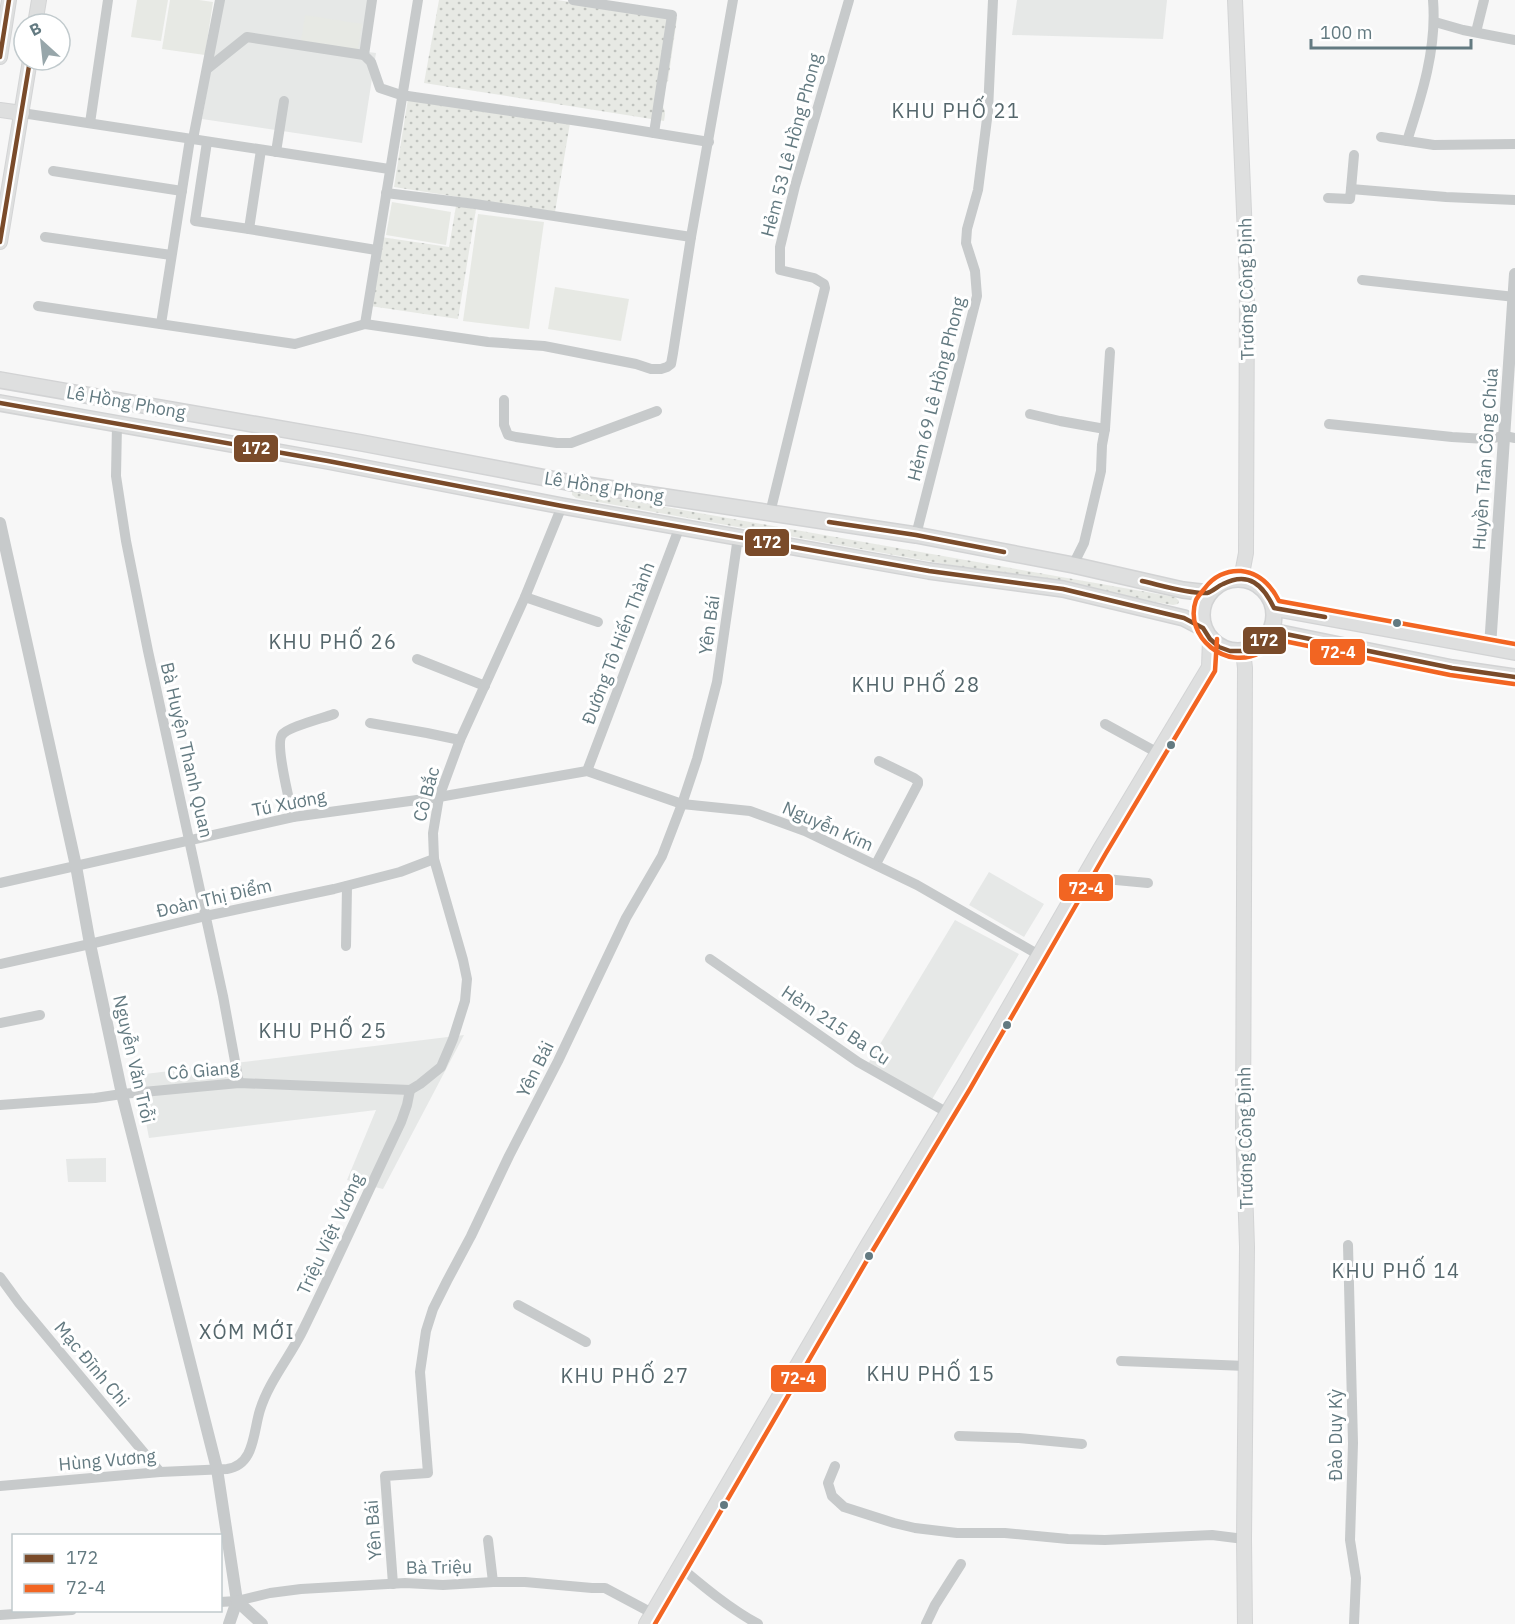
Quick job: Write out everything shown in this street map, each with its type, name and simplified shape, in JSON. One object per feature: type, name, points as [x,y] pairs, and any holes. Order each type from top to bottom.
[{"type":"main road","points":[[0,57],[9,0]]},
{"type":"main road","name":"Trương Công Định","points":[[1235,0],[1247,282],[1246,553],[1241,579]]},
{"type":"main road","points":[[0,243],[28,72]]},
{"type":"main road","points":[[0,110],[22,113]]},
{"type":"main road","name":"Lê Hồng Phong","points":[[0,380],[362,443],[567,483],[916,535],[1073,565],[1183,590],[1209,593]]},
{"type":"main road","name":"Lê Hồng Phong","points":[[0,403],[328,460],[562,506],[929,571],[1063,589],[1184,618],[1207,633]]},
{"type":"main road","points":[[562,506],[567,483]]},
{"type":"main road","points":[[649,1619],[1209,667],[1207,633],[1201,616],[1203,604],[1209,593],[1229,580],[1241,579],[1262,588],[1270,597],[1274,608],[1271,631],[1264,641],[1254,648],[1230,651],[1219,647],[1207,633]]},
{"type":"main road","points":[[1274,608],[1515,652]]},
{"type":"main road","points":[[1271,631],[1452,668],[1515,677]]},
{"type":"main road","name":"Trương Công Định","points":[[1243,651],[1245,668],[1243,1127],[1247,1247],[1245,1624]]},
{"type":"street","points":[[90,123],[108,0]]},
{"type":"street","points":[[161,324],[182,191],[220,0]]},
{"type":"street","points":[[364,55],[372,0]]},
{"type":"street","points":[[365,324],[418,0]]},
{"type":"street","points":[[573,0],[672,15],[654,133]]},
{"type":"street","points":[[38,306],[295,344],[365,324],[488,342],[544,346],[651,369],[661,369],[669,365],[672,360],[691,237],[733,0]]},
{"type":"street","name":"Hẻm 53 Lê Hồng Phong","points":[[770,513],[825,288],[824,284],[814,278],[780,270],[780,247],[803,155],[849,0]]},
{"type":"street","name":"Hẻm 69 Lê Hồng Phong","points":[[916,535],[977,296],[975,271],[966,243],[967,230],[978,190],[987,111],[993,0]]},
{"type":"street","points":[[1407,141],[1430,56],[1435,22],[1433,0]]},
{"type":"street","points":[[1476,32],[1484,0]]},
{"type":"street","points":[[1435,22],[1515,40]]},
{"type":"street","points":[[207,69],[247,37],[364,55],[371,62],[380,88],[401,95],[709,142]]},
{"type":"street","points":[[276,152],[284,101]]},
{"type":"street","points":[[22,113],[389,169]]},
{"type":"street","points":[[1381,137],[1434,145],[1515,144]]},
{"type":"street","points":[[207,142],[195,220],[376,250]]},
{"type":"street","points":[[249,229],[261,150]]},
{"type":"street","points":[[1328,198],[1350,199],[1354,156]]},
{"type":"street","points":[[53,171],[182,191]]},
{"type":"street","points":[[1351,189],[1515,200]]},
{"type":"street","points":[[386,193],[691,237]]},
{"type":"street","points":[[45,237],[171,255]]},
{"type":"street","name":"Huyền Trân Công Chúa","points":[[1490,647],[1510,437],[1515,273]]},
{"type":"street","points":[[1362,280],[1514,297]]},
{"type":"street","points":[[1073,565],[1084,543],[1101,471],[1110,352]]},
{"type":"street","points":[[504,400],[504,425],[508,435],[557,443],[578,440],[657,411]]},
{"type":"street","points":[[1030,414],[1105,429]]},
{"type":"street","name":"Bà Huyện Thanh Quan","points":[[117,424],[116,476],[126,541],[224,996],[239,1083]]},
{"type":"street","points":[[1329,424],[1452,437],[1486,439],[1510,437]]},
{"type":"street","name":"Cô Bắc","points":[[410,1090],[441,1067],[465,1001],[466,980],[463,960],[434,859],[433,833],[439,797],[460,740],[525,597],[562,506]]},
{"type":"street","name":"Nguyễn Văn Trỗi","points":[[0,523],[76,866],[122,1094],[217,1469],[237,1601]]},
{"type":"street","name":"Đường Tô Hiến Thành","points":[[587,771],[680,526]]},
{"type":"street","name":"Yên Bái","points":[[393,1584],[385,1476],[428,1473],[420,1372],[426,1332],[447,1281],[558,1061],[626,918],[662,856],[697,759],[717,682],[738,537]]},
{"type":"street","points":[[525,597],[598,622]]},
{"type":"street","points":[[417,659],[485,686]]},
{"type":"street","points":[[293,817],[281,757],[281,738],[286,731],[334,714]]},
{"type":"street","points":[[370,723],[460,740]]},
{"type":"street","points":[[1105,724],[1158,753]]},
{"type":"street","points":[[876,864],[918,784],[914,778],[879,760]]},
{"type":"street","name":"Tú Xương","points":[[0,883],[293,817],[439,797],[587,771]]},
{"type":"street","name":"Nguyễn Kim","points":[[587,771],[682,804],[750,811],[805,831],[917,885],[1039,954]]},
{"type":"street","name":"Đoàn Thị Điểm","points":[[0,964],[346,886],[400,872],[434,859]]},
{"type":"street","points":[[1084,877],[1148,883]]},
{"type":"street","points":[[346,886],[346,946]]},
{"type":"street","name":"Hẻm 215 Ba Cu","points":[[710,959],[858,1062],[948,1113]]},
{"type":"street","points":[[0,1023],[40,1015]]},
{"type":"street","name":"Cô Giang","points":[[0,1105],[239,1083],[410,1090]]},
{"type":"street","name":"Triệu Việt Vương","points":[[217,1469],[235,1468],[248,1455],[265,1396],[303,1331],[401,1122],[410,1090]]},
{"type":"street","name":"Đào Duy Kỳ","points":[[1348,1245],[1353,1443],[1350,1539],[1356,1578],[1354,1624]]},
{"type":"street","name":"Mạc Đĩnh Chi","points":[[0,1277],[19,1303],[160,1472]]},
{"type":"street","points":[[518,1305],[586,1342]]},
{"type":"street","points":[[1121,1361],[1246,1366]]},
{"type":"street","points":[[959,1436],[1019,1438],[1082,1444]]},
{"type":"street","points":[[835,1466],[828,1483],[832,1496],[844,1507],[915,1528],[957,1533],[1005,1533],[1068,1539],[1105,1540],[1212,1535],[1244,1539]]},
{"type":"street","name":"Hùng Vương","points":[[0,1486],[217,1469]]},
{"type":"street","points":[[488,1540],[493,1582]]},
{"type":"street","points":[[926,1624],[961,1564]]},
{"type":"street","points":[[679,1566],[733,1609],[758,1624]]},
{"type":"street","name":"Bà Triệu","points":[[222,1602],[301,1589],[393,1584],[525,1582],[605,1588],[649,1619]]},
{"type":"street","points":[[229,1624],[237,1601],[262,1624]]},
{"type":"street","points":[[0,1615],[54,1612]]},
{"type":"shaded area","points":[[137,0],[168,0],[161,41],[131,37]]},
{"type":"shaded area","points":[[170,0],[213,2],[205,55],[162,49]]},
{"type":"shaded area","points":[[223,0],[368,0],[360,51],[376,53],[362,143],[202,119]]},
{"type":"shaded area","points":[[439,0],[557,0],[677,18],[668,81],[661,88],[664,121],[424,83]]},
{"type":"shaded area","points":[[1017,0],[1167,0],[1163,39],[1012,35]]},
{"type":"shaded area","points":[[305,15],[362,24],[358,50],[301,41]]},
{"type":"shaded area","points":[[409,92],[571,117],[555,212],[394,187]]},
{"type":"shaded area","points":[[392,202],[451,212],[446,245],[386,235]]},
{"type":"shaded area","points":[[456,206],[476,209],[458,319],[370,306],[381,237],[449,247]]},
{"type":"shaded area","points":[[478,214],[544,222],[529,329],[463,321]]},
{"type":"shaded area","points":[[555,287],[629,299],[621,341],[548,329]]},
{"type":"shaded area","points":[[575,491],[1175,597],[1179,601],[1178,604],[1173,605],[576,498],[572,495]]},
{"type":"shaded area","points":[[989,872],[1044,904],[1024,937],[969,905]]},
{"type":"shaded area","points":[[955,920],[1019,954],[931,1101],[868,1064]]},
{"type":"shaded area","points":[[464,1035],[383,1189],[347,1180],[376,1110],[149,1138],[137,1075]]},
{"type":"shaded area","points":[[106,1158],[106,1182],[68,1182],[66,1159]]},
{"type":"transit line","name":"172","points":[[0,57],[9,0]]},
{"type":"transit line","name":"172","points":[[0,242],[28,72]]},
{"type":"transit line","name":"172","points":[[0,403],[929,571],[1063,589],[1184,618],[1203,628],[1219,647],[1230,651],[1254,648],[1264,641],[1271,631],[1452,668],[1515,677]]},
{"type":"transit line","name":"172","points":[[829,522],[916,535],[1004,552]]},
{"type":"transit line","name":"72-4","points":[[1514,684],[1450,675],[1274,639],[1261,652],[1248,657],[1235,658],[1222,654],[1202,638],[1196,627],[1194,614],[1196,600],[1212,581],[1225,573],[1241,571],[1259,577],[1279,601],[1515,644]]},
{"type":"transit line","name":"172","points":[[1142,581],[1183,591],[1207,593],[1232,580],[1248,580],[1260,587],[1274,608],[1325,617]]},
{"type":"transit line","name":"72-4","points":[[655,1624],[1215,671],[1217,639]]},
{"type":"district","name":"KHU PHỐ 21","points":[[956,110]]},
{"type":"district","name":"KHU PHỐ 26","points":[[333,641]]},
{"type":"district","name":"KHU PHỐ 28","points":[[916,684]]},
{"type":"district","name":"KHU PHỐ 25","points":[[323,1030]]},
{"type":"district","name":"KHU PHỐ 14","points":[[1396,1270]]},
{"type":"district","name":"XÓM MỚI","points":[[247,1331]]},
{"type":"district","name":"KHU PHỐ 15","points":[[931,1373]]},
{"type":"district","name":"KHU PHỐ 27","points":[[625,1375]]}]
